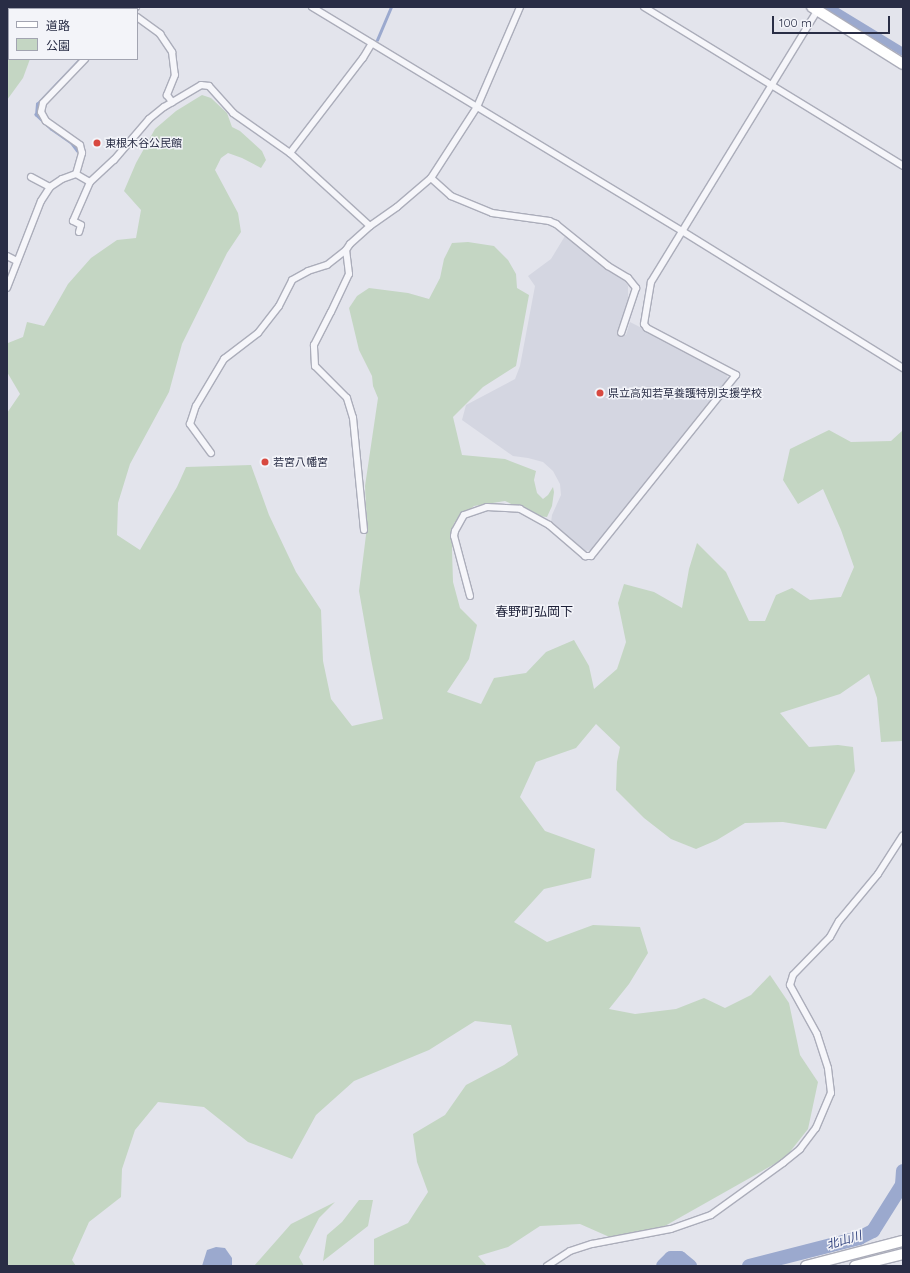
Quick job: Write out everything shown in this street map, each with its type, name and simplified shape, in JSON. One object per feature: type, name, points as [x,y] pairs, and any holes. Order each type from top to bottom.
[{"type":"main road","points":[[815,9],[903,64]]},
{"type":"main road","points":[[806,1266],[903,1241]]},
{"type":"main road","points":[[855,1266],[903,1254]]},
{"type":"street","points":[[312,7],[682,231],[903,368]]},
{"type":"street","points":[[211,453],[190,424],[196,406],[224,359],[258,333],[279,306],[292,280],[308,271],[327,265],[346,250],[350,244],[370,226],[397,207],[431,178],[477,107],[520,7]]},
{"type":"street","points":[[644,7],[903,166]]},
{"type":"street","points":[[470,596],[454,536],[464,514],[487,507],[520,509],[549,525],[585,556],[591,556],[736,375],[647,328],[644,324],[651,282],[772,85],[815,9]]},
{"type":"street","points":[[138,19],[160,34],[172,52],[175,75],[167,95],[172,102]]},
{"type":"street","points":[[290,153],[363,58],[372,43]]},
{"type":"street","points":[[76,174],[82,154],[80,145],[46,121],[40,112],[43,103],[85,60]]},
{"type":"street","points":[[79,232],[81,226],[73,221],[90,182],[114,160],[149,120],[172,102],[202,85],[209,86],[233,113],[290,153],[370,226]]},
{"type":"street","points":[[7,288],[41,201],[50,187],[62,179],[76,174],[90,182]]},
{"type":"street","points":[[31,177],[50,187]]},
{"type":"street","points":[[431,178],[451,196],[492,214],[549,221],[556,224],[608,266],[628,278],[636,288],[621,333]]},
{"type":"street","points":[[346,250],[348,274],[314,345],[314,358],[315,366],[347,398],[353,418],[364,530]]},
{"type":"street","points":[[7,256],[17,261]]},
{"type":"street","points":[[547,1266],[570,1251],[592,1244],[671,1229],[711,1215],[800,1149],[816,1128],[831,1093],[828,1068],[817,1034],[790,985],[793,975],[830,937],[839,921],[878,874],[903,835]]},
{"type":"shaded area","name":"県立高知若草養護特別支援学校","points":[[565,236],[608,270],[624,280],[628,286],[628,299],[618,331],[626,335],[630,322],[726,371],[728,380],[722,388],[717,389],[713,394],[718,392],[592,550],[584,551],[551,523],[552,515],[561,495],[560,484],[553,471],[543,462],[513,456],[462,420],[466,405],[515,379],[520,366],[535,286],[528,276],[551,259]]},
{"type":"green space","points":[[7,27],[8,60],[30,60],[23,78],[7,100]]},
{"type":"green space","points":[[202,95],[211,98],[227,113],[232,127],[240,131],[262,151],[266,160],[261,168],[242,158],[228,153],[221,158],[215,170],[238,213],[241,232],[227,253],[182,344],[169,392],[130,464],[118,503],[117,535],[140,550],[177,487],[186,467],[251,465],[269,515],[296,572],[321,610],[323,661],[331,699],[352,726],[383,719],[359,591],[367,527],[365,486],[378,398],[373,386],[372,376],[359,350],[349,308],[357,296],[369,288],[408,293],[429,299],[440,278],[444,259],[452,243],[468,242],[494,246],[508,260],[516,274],[517,288],[529,295],[516,366],[483,387],[453,417],[462,455],[505,459],[536,471],[534,480],[537,493],[543,499],[548,495],[553,487],[554,492],[552,506],[547,517],[537,516],[505,501],[474,506],[454,523],[452,550],[453,582],[460,608],[477,625],[469,659],[447,692],[481,704],[494,678],[526,673],[546,652],[574,640],[589,666],[594,689],[617,669],[626,642],[618,603],[624,584],[654,592],[682,608],[689,569],[697,543],[726,572],[749,621],[765,621],[776,595],[792,588],[810,600],[841,597],[854,567],[841,530],[823,489],[798,504],[783,480],[790,449],[829,430],[851,442],[891,441],[903,430],[903,741],[881,742],[877,698],[869,674],[840,694],[780,713],[809,747],[838,745],[853,747],[855,771],[826,829],[783,822],[745,823],[717,840],[696,849],[671,839],[644,818],[616,790],[617,762],[620,747],[596,724],[576,748],[536,762],[520,797],[545,831],[595,849],[591,878],[544,889],[514,922],[547,942],[593,925],[640,927],[648,953],[629,984],[609,1009],[635,1014],[676,1009],[704,998],[725,1008],[751,995],[770,975],[789,1003],[800,1055],[818,1082],[808,1129],[785,1158],[656,1231],[614,1239],[580,1224],[540,1226],[508,1247],[478,1256],[487,1266],[374,1266],[374,1239],[408,1223],[428,1192],[417,1162],[413,1134],[445,1115],[466,1085],[504,1065],[518,1055],[511,1025],[475,1021],[429,1050],[354,1081],[316,1115],[292,1159],[248,1142],[204,1107],[158,1102],[135,1130],[122,1169],[121,1197],[89,1222],[72,1260],[76,1266],[7,1266],[7,413],[20,394],[7,372],[7,346],[8,343],[23,337],[27,322],[44,326],[68,284],[91,258],[117,240],[136,238],[141,210],[124,191],[136,163],[155,129],[176,111]]},
{"type":"green space","points":[[359,1200],[373,1200],[368,1226],[323,1261],[327,1235],[342,1222]]},
{"type":"green space","points":[[335,1202],[319,1218],[299,1257],[304,1266],[254,1266],[291,1224]]},
{"type":"water","points":[[216,1247],[225,1248],[232,1258],[232,1266],[202,1266],[207,1250]]},
{"type":"waterway","points":[[377,40],[391,7]]},
{"type":"waterway","points":[[829,7],[903,52]]},
{"type":"waterway","points":[[77,151],[71,143],[51,129],[36,115],[37,104],[79,60]]},
{"type":"waterway","name":"北山川","points":[[749,1266],[859,1238],[873,1231],[902,1185],[903,1171]]},
{"type":"waterway","name":"北山川","points":[[663,1266],[671,1258],[680,1258],[690,1266]]},
{"type":"place","name":"東根木谷公民館","points":[[97,143]]},
{"type":"place","name":"県立高知若草養護特別支援学校","points":[[600,393]]},
{"type":"place","name":"若宮八幡宮","points":[[265,462]]},
{"type":"district","name":"春野町弘岡下","points":[[534,611]]}]
